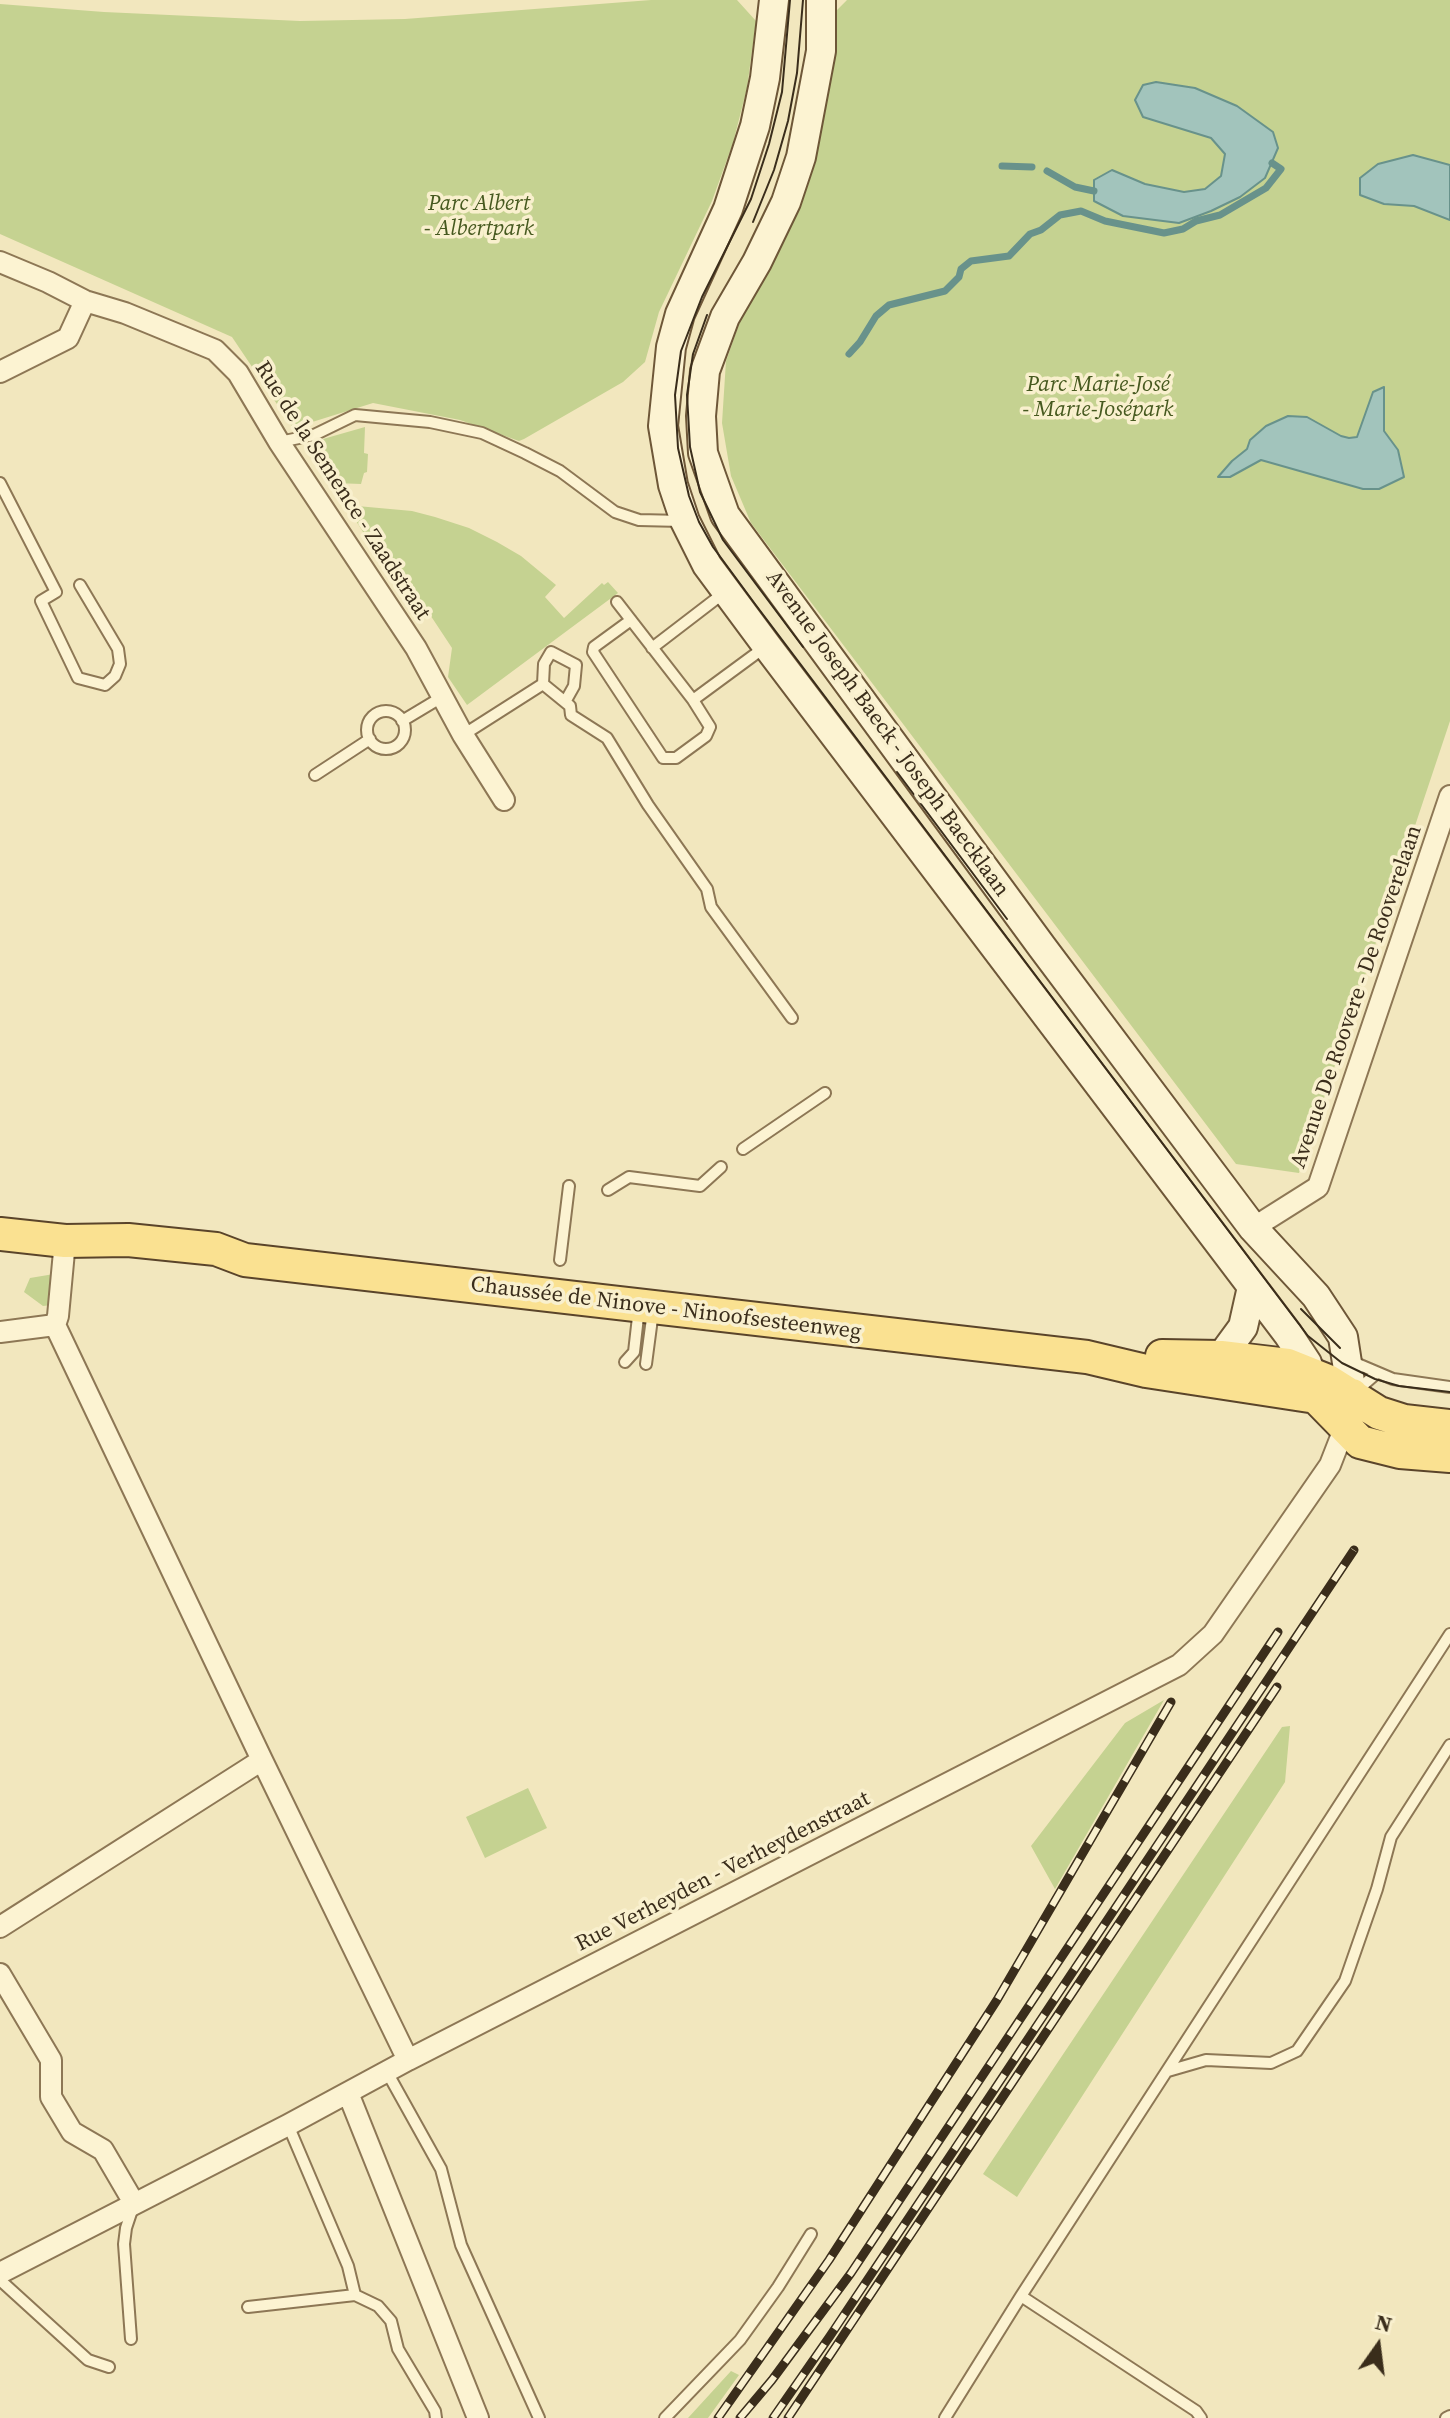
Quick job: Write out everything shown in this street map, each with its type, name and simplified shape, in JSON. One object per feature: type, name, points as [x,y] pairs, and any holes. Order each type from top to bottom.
[{"type":"main road","name":"Chaussée de Ninove - Ninoofsesteenweg","points":[[0,1234],[65,1241],[128,1240],[216,1249],[245,1260],[1087,1357],[1221,1357],[1288,1365],[1312,1378]]},
{"type":"main road","name":"Chaussée de Ninove - Ninoofsesteenweg","points":[[1087,1357],[1146,1371],[1312,1378],[1348,1373],[1379,1413],[1404,1421],[1450,1426]]},
{"type":"main road","points":[[1312,1378],[1346,1429],[1360,1442],[1376,1447],[1450,1456]]},
{"type":"street","name":"Avenue Joseph Baeck - Joseph Baecklaan","points":[[774,0],[765,78],[745,161],[728,209],[680,314],[671,347],[663,426],[673,485],[685,521],[707,565],[726,591],[1252,1287],[1312,1378]]},
{"type":"street","name":"Avenue Joseph Baeck - Joseph Baecklaan","points":[[821,0],[821,51],[801,157],[786,202],[757,262],[725,317],[705,371],[701,416],[703,453],[720,502],[725,515],[798,611],[820,648],[1253,1228],[1316,1296],[1343,1337],[1348,1373]]},
{"type":"street","name":"Rue de la Semence - Zaadstraat","points":[[0,262],[85,301],[125,313],[215,350],[238,373],[279,442],[416,648],[463,735],[504,800]]},
{"type":"street","points":[[0,372],[68,338],[85,301]]},
{"type":"street","name":"Avenue De Roovere - De Rooverelaan","points":[[1253,1228],[1318,1187],[1441,851],[1450,796]]},
{"type":"street","points":[[65,1241],[55,1325],[408,2060]]},
{"type":"street","points":[[1221,1357],[1243,1327],[1252,1287]]},
{"type":"street","points":[[0,1332],[55,1325]]},
{"type":"street","name":"Rue Verheyden - Verheydenstraat","points":[[0,2273],[1179,1665],[1213,1634],[1330,1465],[1346,1429],[1348,1373]]},
{"type":"street","points":[[0,1927],[262,1760]]},
{"type":"street","points":[[0,1974],[51,2060],[51,2097],[72,2132],[103,2150],[134,2203]]},
{"type":"street","points":[[348,2093],[478,2418]]},
{"type":"lane","points":[[279,442],[314,435],[355,415],[430,422],[482,433],[525,453],[560,471],[615,512],[639,520],[685,521]]},
{"type":"lane","points":[[0,483],[56,592],[41,601],[78,678],[105,685],[115,676],[120,664],[118,649],[80,585]]},
{"type":"lane","points":[[652,648],[726,591]]},
{"type":"lane","points":[[617,602],[631,620],[652,648],[693,700],[710,727],[709,732],[676,758],[663,758],[593,652],[594,647],[631,620]]},
{"type":"lane","points":[[693,700],[767,646]]},
{"type":"lane","points":[[543,684],[544,664],[551,652],[576,665],[574,686],[565,702]]},
{"type":"lane","points":[[543,684],[570,706],[571,715],[607,738],[648,805],[707,889],[711,907],[792,1018]]},
{"type":"lane","points":[[463,735],[543,684]]},
{"type":"lane","points":[[402,721],[442,697]]},
{"type":"lane","points":[[393,712],[402,721],[404,733],[395,747],[378,748],[370,739],[367,727],[377,713],[393,712]]},
{"type":"lane","points":[[315,775],[370,739]]},
{"type":"lane","points":[[743,1149],[825,1093]]},
{"type":"lane","points":[[608,1190],[629,1177],[700,1186],[721,1167]]},
{"type":"lane","points":[[560,1260],[569,1186]]},
{"type":"lane","points":[[625,1362],[634,1352],[646,1307]]},
{"type":"lane","points":[[646,1307],[646,1364]]},
{"type":"lane","name":"Chaussée de Ninove - Ninoofsesteenweg","points":[[1348,1373],[1354,1363],[1411,1382],[1450,1387]]},
{"type":"lane","points":[[1348,1373],[1377,1373]]},
{"type":"lane","name":"Chaussée de Ninove - Ninoofsesteenweg","points":[[1348,1373],[1377,1373]]},
{"type":"lane","points":[[945,2418],[1450,1634]]},
{"type":"lane","points":[[1168,2071],[1206,2060],[1271,2063],[1297,2051],[1345,1981],[1377,1889],[1391,1837],[1450,1745]]},
{"type":"lane","points":[[387,2072],[441,2169],[461,2245],[539,2418]]},
{"type":"lane","points":[[288,2125],[348,2266],[355,2295]]},
{"type":"lane","points":[[131,2339],[124,2244],[134,2203]]},
{"type":"lane","points":[[665,2418],[740,2340],[811,2234]]},
{"type":"lane","points":[[0,2280],[88,2360],[109,2367]]},
{"type":"lane","points":[[248,2307],[355,2295],[378,2306],[391,2321],[398,2349],[435,2411],[436,2418]]},
{"type":"lane","points":[[1021,2296],[1196,2411],[1201,2418]]},
{"type":"green space","name":"Parc Albert - Albertpark","points":[[651,0],[737,0],[756,21],[747,88],[733,143],[712,201],[659,312],[645,362],[623,382],[519,441],[460,420],[373,403],[293,428],[232,337],[0,234],[0,4],[300,21],[405,19]]},
{"type":"green space","name":"Parc Marie-José - Marie-Josépark","points":[[847,0],[1450,0],[1450,721],[1299,1173],[1236,1164],[751,523],[731,476],[722,423],[726,361],[742,316],[777,254],[813,152],[828,79],[837,10]]},
{"type":"green space","points":[[365,427],[367,472],[361,484],[335,483],[309,443]]},
{"type":"green space","points":[[346,505],[412,511],[469,528],[497,542],[521,556],[556,585],[545,597],[564,618],[602,583],[608,582],[618,593],[467,705],[448,677],[452,648],[382,542],[368,540]]},
{"type":"green space","points":[[54,1274],[52,1305],[43,1306],[24,1292],[30,1278]]},
{"type":"green space","points":[[1164,1700],[1055,1889],[1031,1846],[1125,1723]]},
{"type":"green space","points":[[1290,1726],[1285,1782],[1017,2197],[983,2174],[1282,1727]]},
{"type":"green space","points":[[528,1788],[547,1828],[485,1858],[466,1817]]},
{"type":"green space","points":[[731,2371],[739,2375],[708,2418],[688,2418]]},
{"type":"water","points":[[1156,82],[1195,88],[1237,106],[1273,132],[1278,148],[1265,178],[1240,197],[1179,223],[1123,216],[1094,201],[1094,180],[1112,170],[1145,184],[1184,192],[1205,189],[1221,176],[1225,154],[1211,138],[1143,117],[1135,100],[1143,85]]},
{"type":"water","points":[[1413,155],[1450,165],[1450,220],[1414,206],[1384,204],[1360,195],[1360,178],[1378,164]]},
{"type":"water","points":[[1384,387],[1384,431],[1398,450],[1404,477],[1379,489],[1363,489],[1261,460],[1230,477],[1218,477],[1266,426],[1288,416],[1307,417],[1341,436],[1357,437],[1373,392]]},
{"type":"waterway","points":[[849,354],[876,316],[889,305],[945,291],[971,261],[1009,256],[1030,234],[1041,230],[1060,215],[1081,211],[1105,221],[1164,233],[1183,229],[1196,221],[1220,215],[1266,188],[1281,169],[1272,163]]},
{"type":"waterway","points":[[1002,166],[1032,167]]},
{"type":"waterway","points":[[1047,171],[1075,187],[1094,191]]},
{"type":"tram line","points":[[790,0],[782,92],[769,144],[751,199],[702,297],[681,351],[675,395],[678,448],[689,496],[699,522],[713,547],[755,604],[1308,1336],[1342,1363],[1375,1379],[1399,1386],[1450,1392]]},
{"type":"tram line","points":[[753,222],[774,170],[788,121],[797,73],[803,0]]},
{"type":"tram line","points":[[707,315],[693,354],[687,395],[690,447],[700,492],[723,540],[803,647]]},
{"type":"tram line","points":[[897,772],[1007,919]]},
{"type":"tram line","points":[[1301,1309],[1340,1348]]},
{"type":"railway","points":[[773,2418],[1354,1550]]},
{"type":"railway","points":[[740,2418],[851,2273],[1278,1632]]},
{"type":"railway","points":[[788,2418],[1277,1687]]},
{"type":"railway","points":[[718,2418],[829,2260],[997,2000],[1171,1702]]}]
